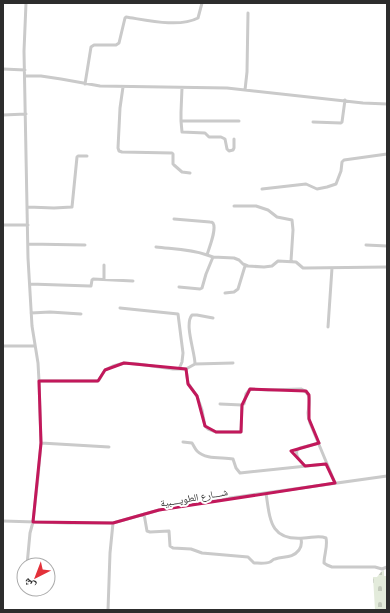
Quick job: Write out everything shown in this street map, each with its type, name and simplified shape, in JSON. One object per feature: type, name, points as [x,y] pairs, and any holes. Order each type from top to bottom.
[{"type":"street","points":[[26,3],[24,51],[28,244],[32,326],[39,381],[41,443],[27,557]]},
{"type":"street","points":[[85,84],[91,47],[94,45],[118,44],[124,18],[181,23],[198,18],[202,3]]},
{"type":"street","points":[[245,90],[247,72],[248,13]]},
{"type":"street","points":[[3,69],[25,70]]},
{"type":"street","points":[[25,76],[41,76],[100,86],[227,88],[387,104]]},
{"type":"street","points":[[122,87],[119,150],[122,152],[172,153],[173,164],[182,171],[190,173]]},
{"type":"street","points":[[182,88],[180,112],[182,132],[205,133],[209,137],[222,137],[225,139],[226,149],[229,151],[234,149],[234,139]]},
{"type":"street","points":[[313,122],[341,123],[345,100]]},
{"type":"street","points":[[3,115],[26,114]]},
{"type":"street","points":[[181,121],[239,121]]},
{"type":"street","points":[[262,189],[306,184],[317,189],[327,187],[336,184],[342,162],[344,160],[387,154]]},
{"type":"street","points":[[28,207],[72,207],[77,157],[87,156]]},
{"type":"street","points":[[234,206],[256,206],[268,210],[277,216],[291,219],[293,230],[292,261]]},
{"type":"street","points":[[174,219],[213,223],[214,230],[207,255]]},
{"type":"street","points":[[3,225],[28,225]]},
{"type":"street","points":[[28,244],[85,244]]},
{"type":"street","points":[[366,245],[387,246]]},
{"type":"street","points":[[156,247],[201,252],[213,257],[234,258],[239,260],[245,266],[264,267],[272,266],[278,261],[292,261],[296,262],[303,268],[387,267]]},
{"type":"street","points":[[179,286],[202,288],[213,257]]},
{"type":"street","points":[[104,264],[104,279]]},
{"type":"street","points":[[225,292],[234,292],[238,289],[245,266]]},
{"type":"street","points":[[328,327],[332,268]]},
{"type":"street","points":[[30,284],[91,286],[93,279],[133,281]]},
{"type":"street","points":[[120,308],[178,314],[183,353],[182,362],[179,369]]},
{"type":"street","points":[[31,313],[50,312],[81,314]]},
{"type":"street","points":[[196,364],[189,332],[190,317],[192,315],[197,315],[213,318]]},
{"type":"street","points":[[3,346],[35,346]]},
{"type":"street","points":[[39,381],[97,381],[105,370],[112,366],[124,363],[166,369],[186,369],[196,364],[233,363]]},
{"type":"street","points":[[186,369],[188,383],[197,396],[202,410],[205,426],[216,432],[241,432],[242,405],[246,394],[250,390],[302,389],[306,391],[309,395],[310,404],[308,414],[309,419],[335,483]]},
{"type":"street","points":[[220,404],[242,405]]},
{"type":"street","points":[[183,442],[192,443],[198,453],[204,456],[233,459],[236,468],[240,473],[326,464]]},
{"type":"street","points":[[41,443],[109,446]]},
{"type":"street","points":[[305,466],[297,456],[297,450],[319,443]]},
{"type":"street","name":"شــــارع الطويــــبية","points":[[3,521],[113,523],[159,510],[230,498],[387,476]]},
{"type":"street","points":[[266,493],[268,512],[276,530],[286,537],[326,538],[327,541],[324,563],[330,567],[375,566],[382,569],[387,567]]},
{"type":"street","points":[[144,514],[147,531],[169,531],[170,546],[191,549],[202,553],[248,557],[254,563],[269,562],[276,558],[292,556],[297,553],[301,547],[301,538]]},
{"type":"street","points":[[108,610],[110,553],[113,523]]},
{"type":"highlighted area","points":[[124,363],[186,369],[188,384],[197,396],[205,426],[216,432],[241,432],[242,405],[250,389],[306,391],[309,395],[309,419],[319,443],[291,451],[305,466],[326,464],[335,483],[159,510],[113,523],[33,522],[41,443],[39,381],[98,381],[105,370]]},
{"type":"green space","points":[[384,570],[384,576],[387,576],[387,610],[375,610],[373,577],[377,577]]}]
